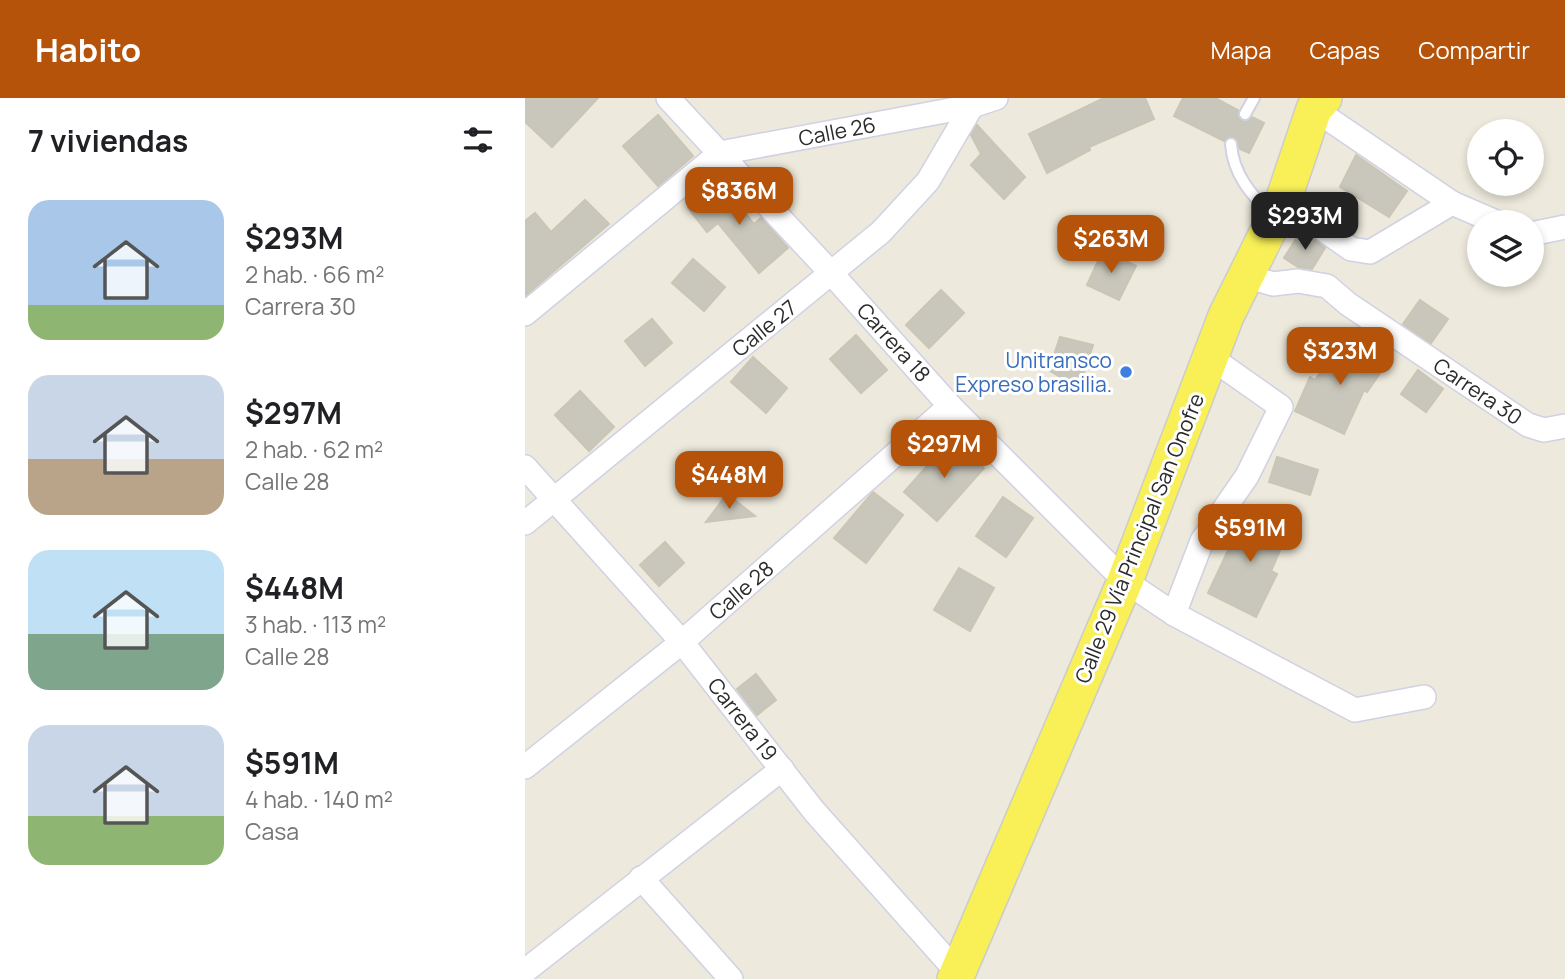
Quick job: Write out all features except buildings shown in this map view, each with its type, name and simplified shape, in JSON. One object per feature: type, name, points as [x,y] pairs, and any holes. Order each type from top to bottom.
[{"type":"main road","name":"Calle 29 Vía Principal San Onofre","points":[[956,976],[1125,581],[1226,316],[1279,210],[1319,104]]},
{"type":"street","name":"Carrera 18","points":[[668,98],[832,274],[950,406],[1125,581],[1174,614],[1355,709],[1425,697]]},
{"type":"street","name":"Calle 26","points":[[525,314],[720,153],[972,106],[996,98]]},
{"type":"street","points":[[1319,104],[1452,203],[1468,210]]},
{"type":"street","name":"Calle 27","points":[[525,523],[881,232],[928,181],[972,106]]},
{"type":"street","points":[[1279,210],[1351,249],[1370,252],[1452,203]]},
{"type":"street","points":[[1544,231],[1565,227]]},
{"type":"street","name":"Carrera 30","points":[[1246,276],[1273,284],[1298,281],[1327,286],[1528,425],[1544,430],[1565,426]]},
{"type":"street","points":[[1174,614],[1202,541],[1247,476],[1281,407],[1210,357]]},
{"type":"street","name":"Calle 28","points":[[525,766],[682,642],[950,406]]},
{"type":"street","name":"Carrera 19","points":[[525,467],[682,642],[814,811],[956,976]]},
{"type":"street","points":[[525,971],[782,769]]},
{"type":"street","points":[[641,878],[731,979]]},
{"type":"lane","points":[[1245,114],[1254,98]]},
{"type":"lane","points":[[1231,144],[1232,158],[1250,194],[1279,210]]},
{"type":"place","name":"Unitransco Expreso brasilia.","points":[[1126,372]]}]
